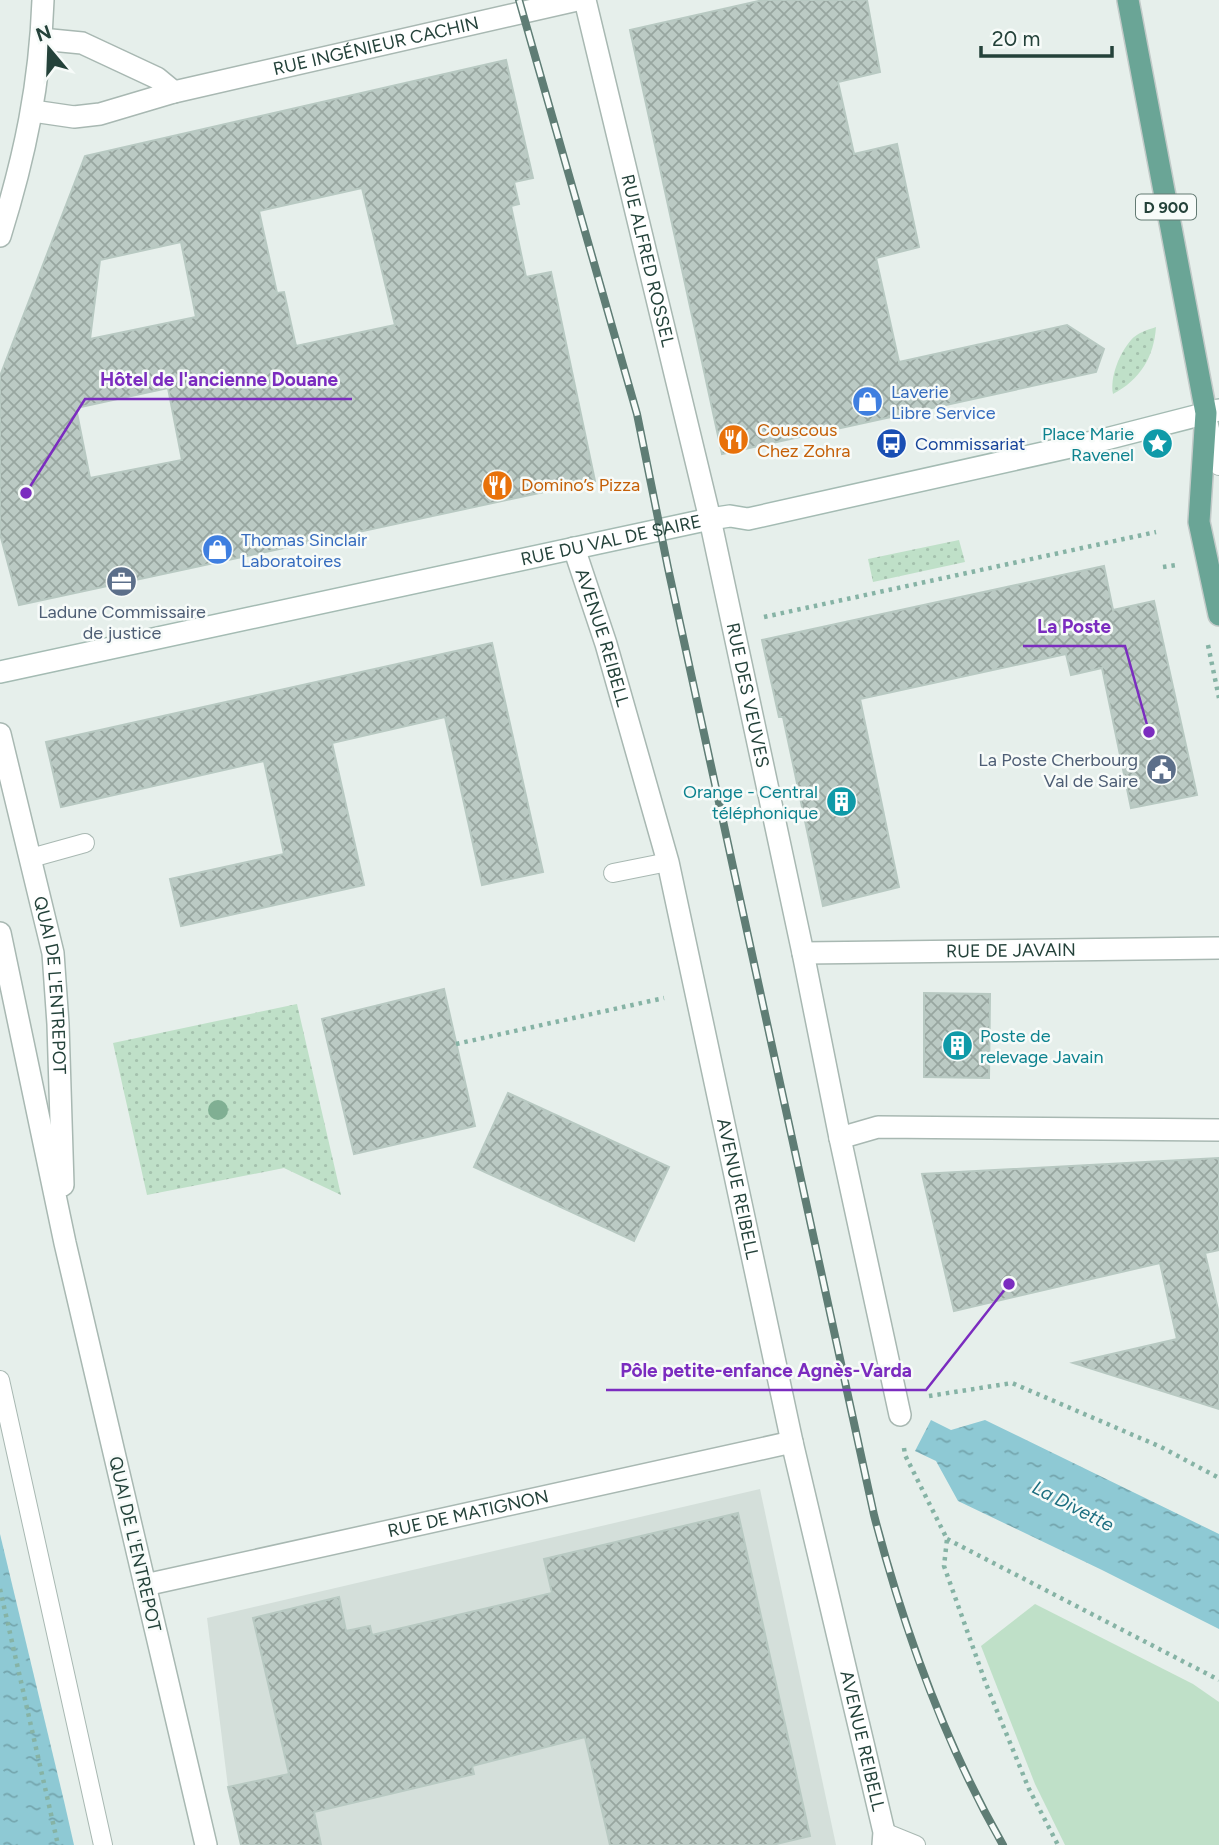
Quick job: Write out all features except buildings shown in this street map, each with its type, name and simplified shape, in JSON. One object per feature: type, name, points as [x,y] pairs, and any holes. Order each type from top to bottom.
[{"type":"main road","name":"D 900","points":[[1128,0],[1212,412],[1219,435]]},
{"type":"main road","name":"D 900","points":[[1212,412],[1199,522],[1219,615]]},
{"type":"street","points":[[0,236],[18,178],[33,111],[43,0]]},
{"type":"street","name":"RUE INGÉNIEUR CACHIN","points":[[33,111],[74,117],[100,114],[174,92],[577,0]]},
{"type":"street","name":"RUE ALFRED ROSSEL","points":[[585,0],[710,519]]},
{"type":"street","points":[[41,39],[82,43],[157,78],[174,92]]},
{"type":"street","name":"RUE DU VAL DE SAIRE","points":[[0,672],[710,519],[730,516],[748,519],[1106,439],[1212,412]]},
{"type":"street","name":"RUE DES VEUVES","points":[[710,519],[803,953],[839,1138],[899,1408]]},
{"type":"street","name":"AVENUE REIBELL","points":[[575,548],[606,644],[668,862],[792,1442],[884,1839]]},
{"type":"street","name":"QUAI DE L'ENTREPOT","points":[[0,734],[53,953],[65,1243]]},
{"type":"street","name":"QUAI DE L'ENTREPOT","points":[[0,933],[65,1243],[206,1845]]},
{"type":"street","name":"RUE DE JAVAIN","points":[[803,953],[1219,947]]},
{"type":"street","points":[[839,1138],[878,1127],[1219,1130]]},
{"type":"street","name":"RUE DE MATIGNON","points":[[145,1585],[792,1442]]},
{"type":"lane","points":[[1212,412],[1219,466]]},
{"type":"lane","points":[[32,858],[85,843]]},
{"type":"lane","points":[[613,873],[668,862]]},
{"type":"lane","points":[[0,1380],[103,1845]]},
{"type":"lane","points":[[884,1839],[916,1845]]},
{"type":"path","points":[[733,624],[1156,532]]},
{"type":"path","points":[[456,1044],[695,990]]},
{"type":"path","points":[[1058,1845],[1029,1789],[985,1684],[944,1566],[947,1539],[905,1455],[899,1408],[1012,1383],[1161,1447],[1219,1478]]},
{"type":"path","points":[[947,1539],[1219,1680]]},
{"type":"path","points":[[0,1589],[58,1845]]},
{"type":"shaded area","points":[[760,1489],[836,1845],[241,1845],[228,1787],[207,1618]]},
{"type":"green space","points":[[1156,327],[1149,358],[1144,366],[1131,382],[1113,394],[1114,373],[1127,346],[1136,335]]},
{"type":"green space","points":[[959,540],[965,562],[873,582],[868,559]]},
{"type":"green space","points":[[297,1004],[341,1195],[284,1168],[147,1195],[113,1043]]},
{"type":"green space","points":[[1035,1604],[1193,1684],[1219,1702],[1219,1845],[1065,1845],[1035,1784],[981,1646]]},
{"type":"water","name":"La Divette","points":[[931,1420],[951,1430],[985,1420],[1219,1534],[1219,1629],[958,1501],[936,1461],[915,1451]]},
{"type":"water","points":[[0,1534],[64,1801],[74,1845],[0,1845]]},
{"type":"railway","points":[[519,0],[637,414],[668,568],[874,1515],[912,1643],[944,1726],[1003,1845]]},
{"type":"place","name":"Laverie Libre Service","points":[[868,402]]},
{"type":"place","name":"Couscous Chez Zohra","points":[[734,440]]},
{"type":"place","name":"Commissariat","points":[[892,444]]},
{"type":"place","name":"Place Marie Ravenel","points":[[1157,444]]},
{"type":"place","name":"Domino’s Pizza","points":[[498,485]]},
{"type":"place","name":"Hôtel de l'ancienne Douane","points":[[26,493]]},
{"type":"place","name":"Thomas Sinclair Laboratoires","points":[[218,550]]},
{"type":"place","name":"Ladune Commissaire de justice","points":[[122,581]]},
{"type":"place","name":"La Poste","points":[[1149,732]]},
{"type":"place","name":"La Poste Cherbourg Val de Saire","points":[[1161,770]]},
{"type":"place","name":"Orange - Central téléphonique","points":[[841,802]]},
{"type":"place","name":"Poste de relevage Javain","points":[[957,1046]]},
{"type":"place","name":"Pôle petite-enfance Agnès-Varda","points":[[1009,1284]]}]
